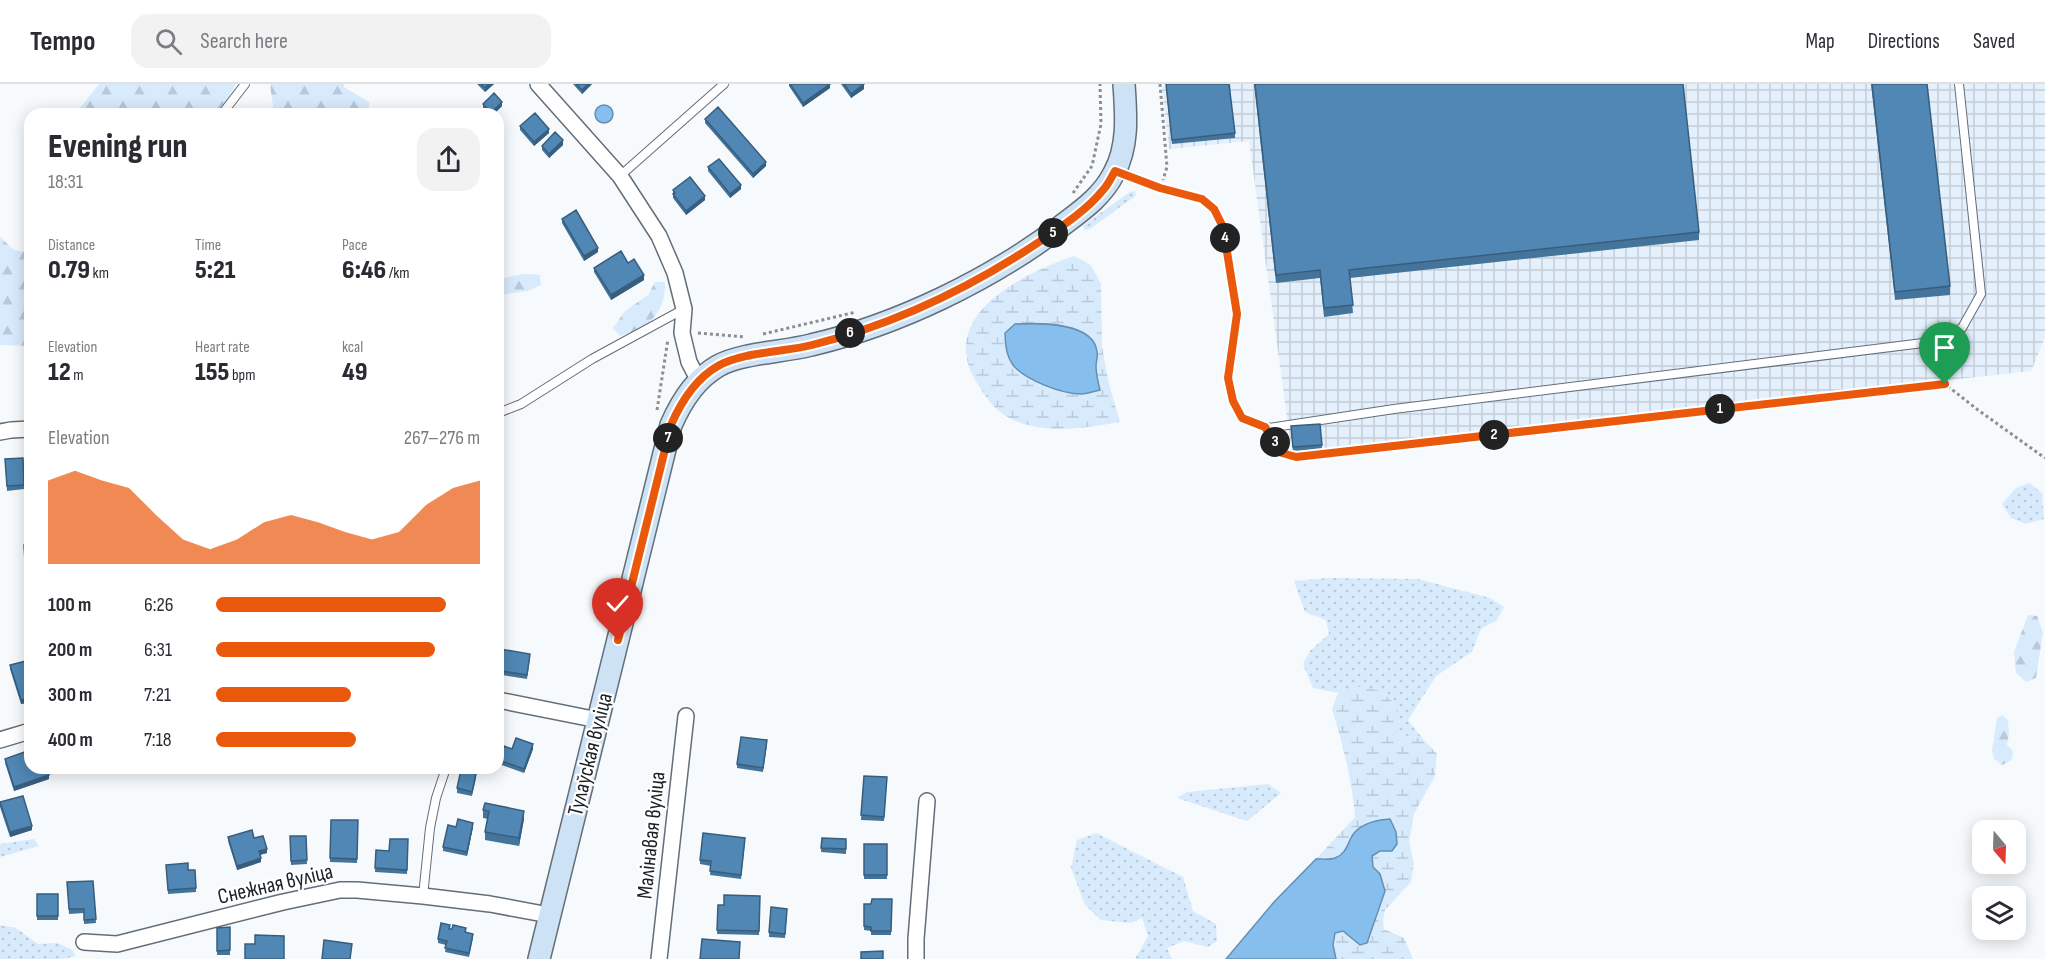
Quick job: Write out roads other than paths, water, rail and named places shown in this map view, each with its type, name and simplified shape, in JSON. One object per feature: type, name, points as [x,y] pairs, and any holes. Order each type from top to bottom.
[{"type":"main road","name":"Тулаўская вуліца","points":[[538,959],[671,425],[681,402],[699,381],[718,366],[735,359],[812,345],[855,332],[903,315],[963,287],[1019,255],[1086,208],[1104,190],[1115,171],[1124,143],[1126,115],[1124,84]]},
{"type":"street","points":[[538,84],[620,176],[659,236],[675,273],[684,309],[682,333],[689,362],[699,381]]},
{"type":"street","points":[[0,432],[24,429]]},
{"type":"street","points":[[504,701],[598,720]]},
{"type":"street","name":"Малінавая вуліца","points":[[659,959],[686,716]]},
{"type":"street","points":[[0,740],[24,733]]},
{"type":"street","points":[[916,959],[927,801]]},
{"type":"street","name":"Снежная вуліца","points":[[84,942],[117,944],[340,890],[490,904],[549,915]]},
{"type":"lane","points":[[227,108],[245,84]]},
{"type":"lane","points":[[620,176],[724,84]]},
{"type":"lane","points":[[1115,171],[1160,188],[1202,199],[1214,209],[1223,227],[1237,314],[1228,378],[1233,401],[1242,418],[1265,427],[1931,342],[1962,328],[1981,294],[1959,84]]},
{"type":"lane","points":[[504,410],[521,404],[592,359],[684,309]]},
{"type":"lane","points":[[423,896],[430,828],[444,774]]},
{"type":"water","points":[[604,105],[610,108],[613,114],[610,120],[604,123],[598,120],[595,114],[598,108]]},
{"type":"water","points":[[1015,324],[1050,324],[1076,329],[1086,334],[1094,342],[1097,352],[1096,369],[1100,390],[1086,394],[1064,392],[1035,381],[1019,371],[1009,358],[1005,341],[1005,333]]},
{"type":"water","points":[[1390,819],[1396,832],[1397,844],[1392,851],[1380,851],[1372,856],[1373,867],[1380,874],[1385,891],[1367,943],[1360,945],[1343,931],[1335,933],[1333,945],[1336,959],[1226,959],[1274,902],[1316,859],[1331,859],[1339,856],[1359,828],[1374,821]]}]
